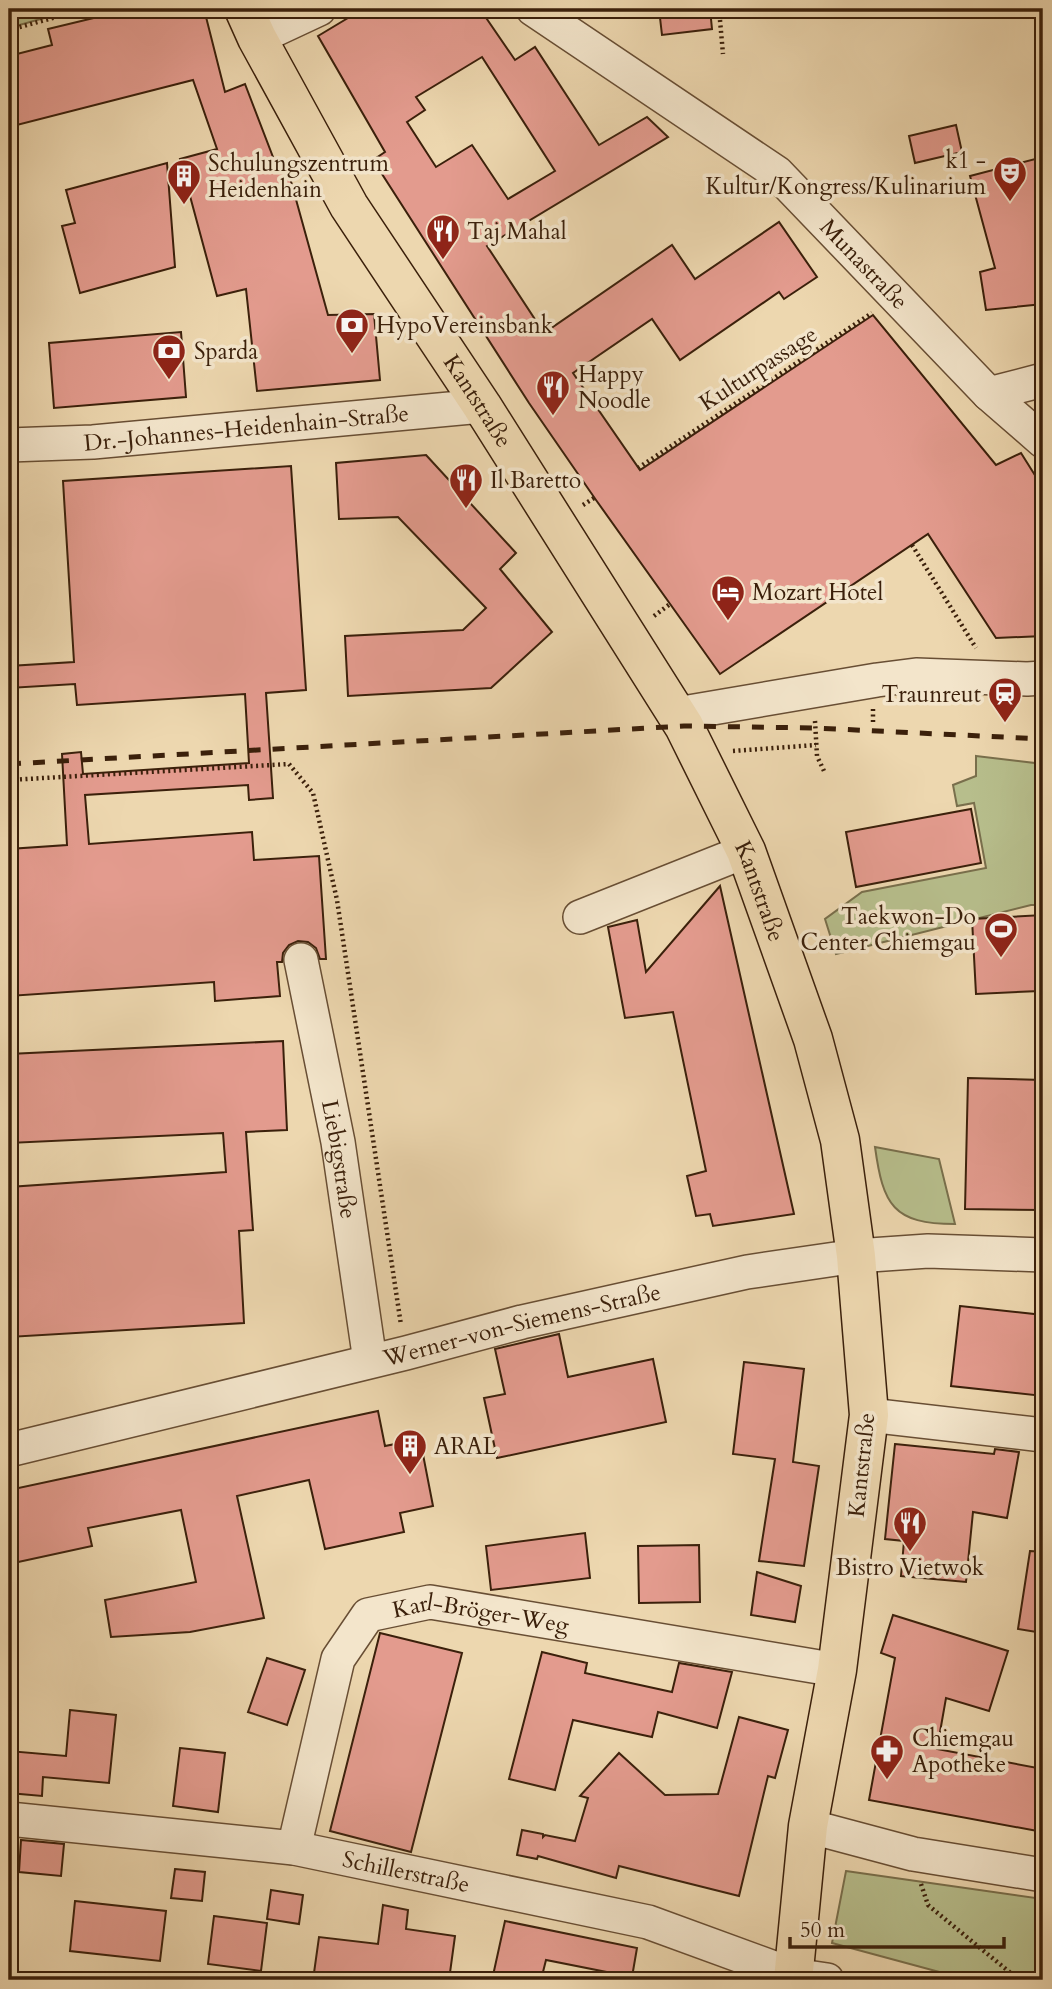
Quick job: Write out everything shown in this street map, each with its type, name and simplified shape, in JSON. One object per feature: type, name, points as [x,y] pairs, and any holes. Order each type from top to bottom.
[{"type":"main road","name":"Kantstraße","points":[[250,23],[349,206],[482,406],[677,714],[746,852],[813,1039],[840,1140],[856,1256],[869,1415],[837,1671],[808,1826],[804,1978]]},
{"type":"street","points":[[250,23],[319,9]]},
{"type":"street","name":"Munastraße","points":[[533,9],[777,173],[989,394],[1043,441]]},
{"type":"street","points":[[989,394],[1043,380]]},
{"type":"street","name":"Dr.-Johannes-Heidenhain-Straße","points":[[9,445],[93,442],[482,406]]},
{"type":"street","points":[[677,714],[916,675],[1027,679],[1042,692]]},
{"type":"street","points":[[580,917],[746,852]]},
{"type":"street","name":"Liebigstraße","points":[[301,960],[338,1142],[370,1361]]},
{"type":"street","name":"Werner-von-Siemens-Straße","points":[[9,1450],[522,1322],[747,1272],[856,1256],[928,1251],[1043,1255]]},
{"type":"street","points":[[869,1415],[1043,1435]]},
{"type":"street","name":"Karl-Bröger-Weg","points":[[294,1848],[338,1660],[368,1615],[430,1602],[837,1671]]},
{"type":"street","name":"Schillerstraße","points":[[9,1819],[294,1848],[648,1922],[804,1978]]},
{"type":"street","points":[[808,1826],[913,1854],[1043,1875]]},
{"type":"path","points":[[9,30],[85,9]]},
{"type":"path","points":[[719,9],[723,54]]},
{"type":"path","name":"Kulturpassage","points":[[638,468],[896,297]]},
{"type":"path","points":[[912,545],[972,641]]},
{"type":"path","points":[[1040,729],[1042,692]]},
{"type":"path","points":[[699,754],[816,745],[817,756],[824,771]]},
{"type":"path","points":[[913,1854],[928,1905],[1017,1980]]},
{"type":"green space","points":[[9,9],[76,9],[9,28]]},
{"type":"green space","points":[[976,756],[1043,764],[1043,905],[1031,905],[836,954],[825,919],[862,892],[986,868],[974,803],[957,806],[953,785],[976,776]]},
{"type":"green space","points":[[875,1147],[939,1159],[955,1224],[917,1220],[895,1207],[882,1184]]},
{"type":"green space","points":[[846,1871],[1043,1899],[1043,1980],[969,1980],[832,1943]]},
{"type":"building","points":[[131,9],[204,9],[225,92],[245,84],[278,170],[287,167],[328,315],[374,314],[380,380],[257,391],[246,289],[217,296],[180,159],[217,149],[193,80],[9,127],[9,56],[52,45],[48,29]]},
{"type":"building","points":[[363,9],[480,9],[515,60],[535,47],[599,145],[647,117],[668,137],[487,246],[544,333],[672,245],[695,279],[779,222],[817,277],[784,299],[779,292],[680,360],[652,319],[573,373],[640,470],[873,315],[996,465],[1021,453],[1043,488],[1043,636],[996,638],[928,534],[720,674],[529,403],[373,160],[385,152],[318,36]],"holes":[[[482,57],[555,171],[508,199],[472,145],[436,167],[407,122],[425,110],[416,97]]]},
{"type":"building","points":[[659,9],[710,9],[712,29],[662,35]]},
{"type":"building","points":[[956,125],[962,152],[915,163],[909,136]]},
{"type":"building","points":[[1043,157],[1043,304],[986,310],[980,272],[995,268],[970,176]]},
{"type":"building","points":[[167,163],[175,267],[80,293],[62,226],[75,223],[66,190]]},
{"type":"building","points":[[181,332],[186,397],[54,408],[49,343]]},
{"type":"building","points":[[426,455],[516,553],[500,569],[552,632],[491,688],[348,696],[345,636],[463,630],[486,608],[398,517],[339,519],[336,463]]},
{"type":"building","points":[[291,466],[306,690],[266,693],[273,798],[249,800],[248,785],[85,795],[89,844],[252,832],[254,860],[319,856],[326,959],[320,959],[316,948],[308,942],[298,941],[289,945],[283,953],[282,962],[277,962],[280,996],[215,1001],[214,982],[9,996],[9,849],[67,845],[62,754],[81,752],[83,774],[249,763],[245,694],[77,705],[75,684],[9,688],[9,666],[74,662],[63,481]]},
{"type":"building","points":[[971,809],[981,863],[856,887],[846,832]]},
{"type":"building","points":[[720,886],[794,1214],[713,1226],[710,1214],[696,1216],[687,1176],[706,1171],[673,1012],[625,1018],[608,927],[637,920],[646,972]]},
{"type":"building","points":[[1043,915],[1043,985],[1038,985],[1039,991],[976,994],[972,919]]},
{"type":"building","points":[[283,1041],[287,1130],[246,1132],[253,1230],[239,1231],[244,1323],[9,1337],[9,1187],[226,1172],[223,1133],[9,1143],[9,1054]]},
{"type":"building","points":[[968,1078],[1043,1080],[1043,1210],[965,1209]]},
{"type":"building","points":[[960,1306],[1043,1315],[1043,1396],[951,1386]]},
{"type":"building","points":[[559,1334],[568,1377],[653,1359],[666,1422],[497,1458],[484,1398],[505,1394],[495,1349]]},
{"type":"building","points":[[744,1362],[804,1369],[793,1462],[819,1466],[804,1566],[759,1561],[775,1459],[733,1454]]},
{"type":"building","points":[[378,1411],[385,1446],[420,1439],[433,1506],[400,1513],[404,1532],[325,1549],[309,1480],[237,1496],[264,1618],[190,1632],[111,1637],[105,1600],[196,1582],[181,1510],[88,1528],[92,1546],[9,1564],[9,1490]]},
{"type":"building","points":[[895,1444],[994,1454],[995,1449],[1019,1452],[1007,1518],[973,1512],[966,1582],[901,1576],[904,1541],[885,1539]]},
{"type":"building","points":[[585,1533],[590,1578],[491,1590],[486,1546]]},
{"type":"building","points":[[699,1545],[700,1602],[639,1603],[638,1546]]},
{"type":"building","points":[[1030,1551],[1043,1552],[1043,1633],[1018,1629]]},
{"type":"building","points":[[757,1572],[801,1586],[795,1622],[751,1615]]},
{"type":"building","points":[[893,1615],[1008,1651],[989,1711],[946,1698],[937,1749],[1043,1769],[1043,1832],[869,1800],[895,1658],[881,1653]]},
{"type":"building","points":[[380,1633],[462,1653],[411,1852],[330,1831]]},
{"type":"building","points":[[542,1652],[587,1663],[585,1673],[672,1692],[679,1663],[732,1672],[717,1728],[658,1712],[652,1737],[573,1720],[555,1790],[509,1779]]},
{"type":"building","points":[[267,1658],[305,1670],[287,1725],[248,1712]]},
{"type":"building","points":[[70,1710],[116,1715],[109,1783],[43,1777],[42,1796],[9,1793],[9,1751],[66,1756]]},
{"type":"building","points":[[739,1717],[788,1730],[775,1778],[768,1776],[739,1896],[619,1866],[616,1878],[538,1856],[537,1859],[517,1855],[522,1830],[543,1834],[543,1837],[545,1835],[575,1841],[588,1798],[580,1796],[619,1753],[665,1795],[718,1794]]},
{"type":"building","points":[[180,1748],[225,1753],[218,1812],[173,1806]]},
{"type":"building","points":[[21,1840],[64,1844],[61,1876],[19,1872]]},
{"type":"building","points":[[175,1869],[205,1872],[202,1901],[171,1898]]},
{"type":"building","points":[[271,1890],[303,1895],[299,1924],[267,1919]]},
{"type":"building","points":[[75,1901],[166,1911],[160,1961],[70,1951]]},
{"type":"building","points":[[383,1905],[408,1910],[406,1929],[455,1936],[449,1980],[417,1980],[367,1973],[366,1980],[313,1980],[319,1937],[378,1944]]},
{"type":"building","points":[[214,1916],[267,1923],[261,1971],[208,1964]]},
{"type":"building","points":[[505,1921],[637,1948],[632,1977],[546,1960],[541,1980],[492,1980]]},
{"type":"railway","points":[[9,764],[684,726],[815,728],[1043,739]]},
{"type":"place","name":"k1 - Kultur/Kongress/Kulinarium","points":[[1010,203]]},
{"type":"place","name":"Schulungszentrum Heidenhain","points":[[184,206]]},
{"type":"place","name":"Taj Mahal","points":[[443,261]]},
{"type":"place","name":"HypoVereinsbank","points":[[352,355]]},
{"type":"place","name":"Sparda","points":[[169,381]]},
{"type":"place","name":"Happy Noodle","points":[[553,417]]},
{"type":"place","name":"Il Baretto","points":[[466,510]]},
{"type":"place","name":"Mozart Hotel","points":[[728,622]]},
{"type":"place","name":"Traunreut","points":[[1005,724]]},
{"type":"place","name":"Taekwon-Do Center Chiemgau","points":[[1001,959]]},
{"type":"place","name":"ARAL","points":[[410,1476]]},
{"type":"place","name":"Bistro Vietwok","points":[[910,1553]]},
{"type":"place","name":"Chiemgau Apotheke","points":[[887,1781]]}]
